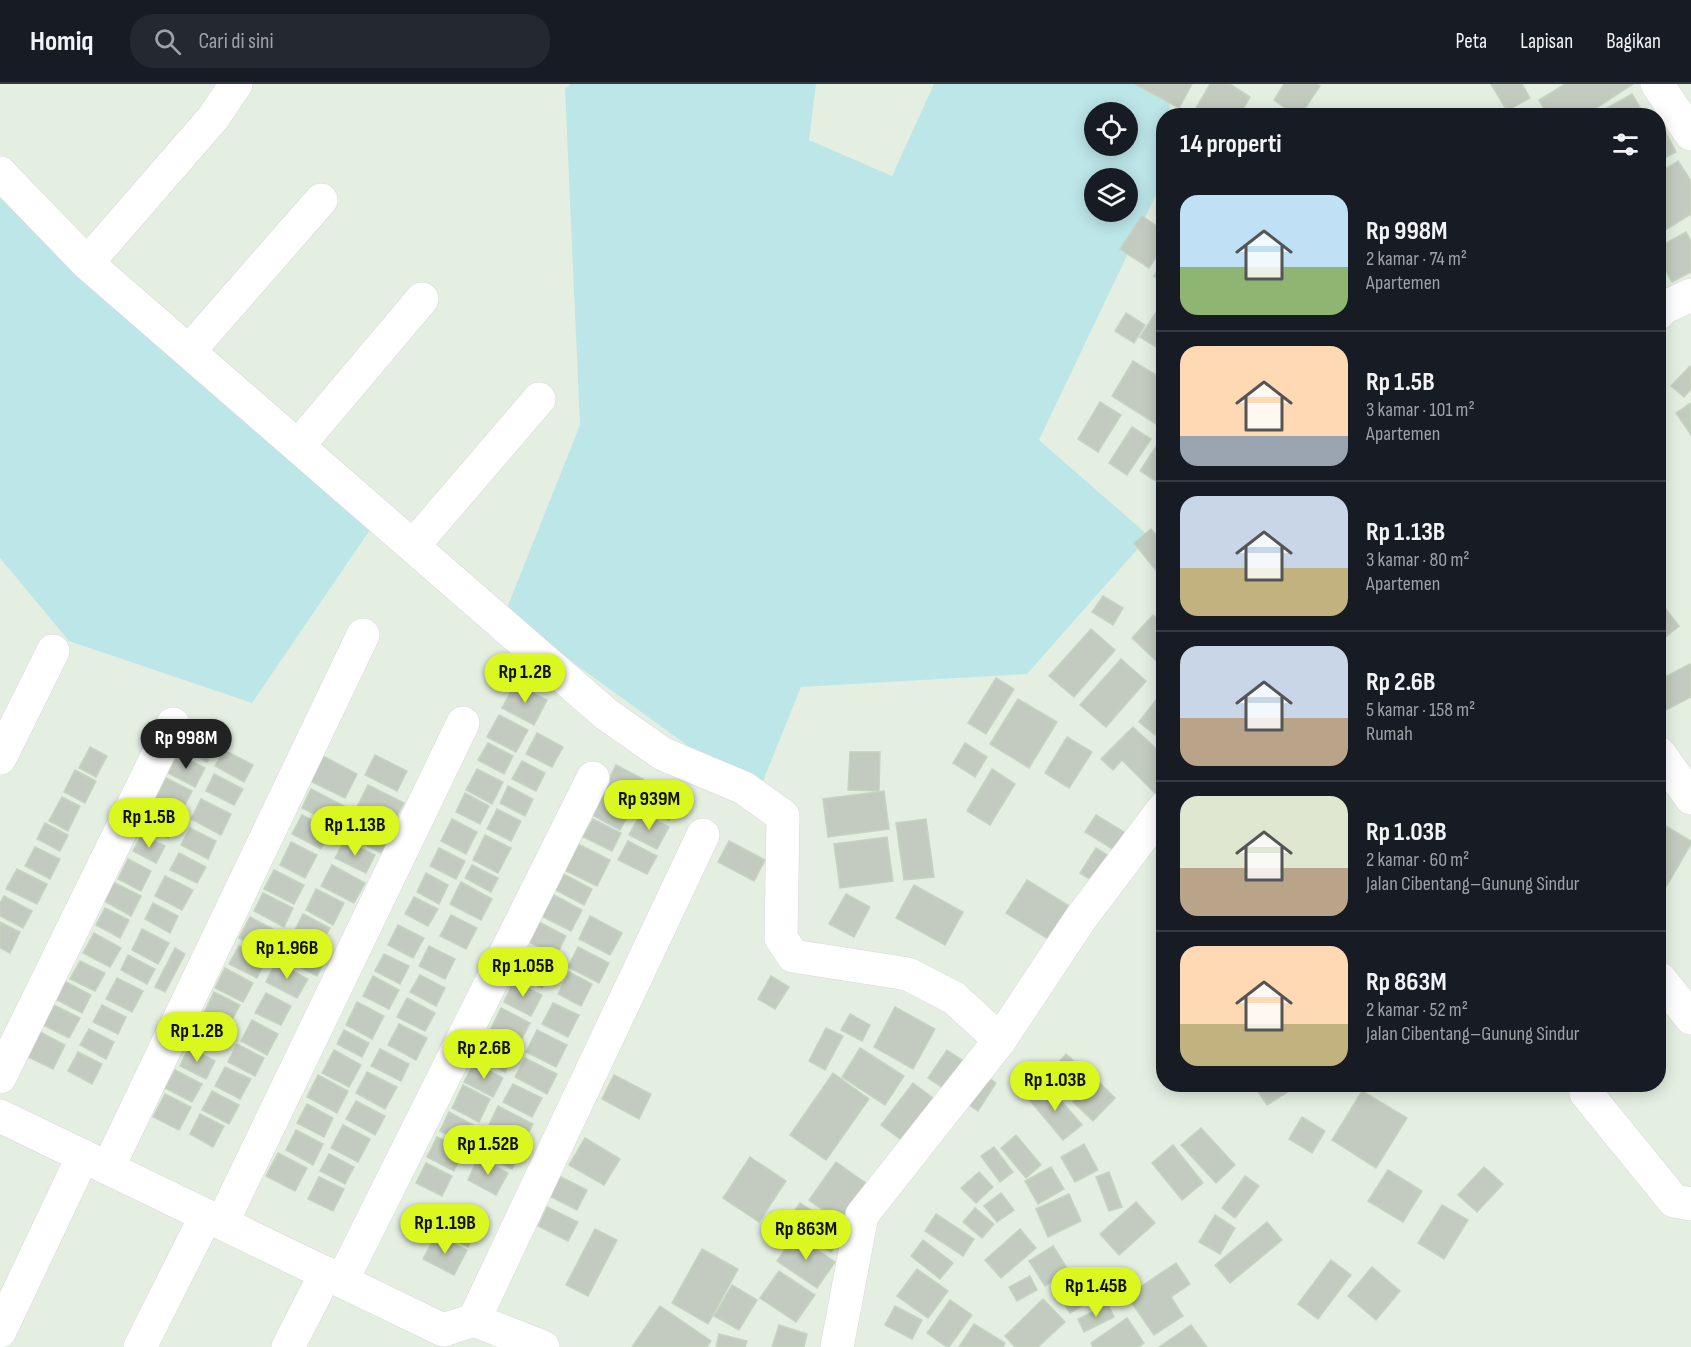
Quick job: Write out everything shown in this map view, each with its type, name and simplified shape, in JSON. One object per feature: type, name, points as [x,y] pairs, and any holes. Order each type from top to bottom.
[{"type":"street","points":[[87,262],[213,118],[236,84]]},
{"type":"street","points":[[1657,84],[1691,134]]},
{"type":"street","points":[[0,173],[87,262],[606,714],[663,753],[744,788],[783,816],[781,938],[793,956],[908,974],[954,998],[1000,1040]]},
{"type":"street","points":[[189,351],[321,200]]},
{"type":"street","points":[[1666,307],[1691,296]]},
{"type":"street","points":[[298,446],[422,299]]},
{"type":"street","points":[[413,546],[539,399]]},
{"type":"street","points":[[0,1331],[95,1162],[363,634]]},
{"type":"street","points":[[0,758],[53,651]]},
{"type":"street","points":[[140,1347],[214,1219],[463,723]]},
{"type":"street","points":[[0,1077],[172,724]]},
{"type":"street","points":[[1666,763],[1691,798]]},
{"type":"street","points":[[288,1347],[334,1277],[593,778]]},
{"type":"street","points":[[837,1347],[862,1215],[1000,1040],[1081,918],[1156,819]]},
{"type":"street","points":[[451,1332],[703,835]]},
{"type":"street","points":[[1666,987],[1691,1018]]},
{"type":"street","points":[[1586,1093],[1674,1201],[1691,1204]]},
{"type":"street","points":[[0,1116],[451,1332],[543,1347]]},
{"type":"shaded area","points":[[571,84],[816,84],[809,140],[892,176],[934,84],[1147,84],[1169,95],[1170,108],[1156,108],[1156,195],[1039,440],[1149,536],[1027,674],[801,687],[757,796],[505,613],[580,425],[565,89]]},
{"type":"shaded area","points":[[0,184],[376,521],[252,703],[69,641],[0,558]]},
{"type":"building","points":[[1135,84],[1192,84],[1179,108]]},
{"type":"building","points":[[1210,84],[1230,84],[1250,97],[1244,108],[1196,108]]},
{"type":"building","points":[[1284,84],[1317,84],[1320,86],[1305,108],[1286,108],[1274,100]]},
{"type":"building","points":[[1491,84],[1522,84],[1530,98],[1512,108],[1505,108]]},
{"type":"building","points":[[1565,84],[1633,84],[1596,108],[1544,108],[1539,100]]},
{"type":"building","points":[[1632,94],[1640,108],[1607,108]]},
{"type":"building","points":[[1666,133],[1676,152],[1666,157]]},
{"type":"building","points":[[1678,161],[1691,181],[1691,214],[1666,230],[1666,169]]},
{"type":"building","points":[[1142,216],[1156,226],[1156,257],[1149,268],[1120,249]]},
{"type":"building","points":[[1686,232],[1691,241],[1691,272],[1672,282],[1666,271],[1666,243]]},
{"type":"building","points":[[1156,312],[1156,347],[1140,337]]},
{"type":"building","points":[[1126,313],[1145,325],[1134,343],[1115,331]]},
{"type":"building","points":[[1133,361],[1156,375],[1156,424],[1112,396]]},
{"type":"building","points":[[1690,366],[1691,389],[1684,397],[1671,386]]},
{"type":"building","points":[[1100,402],[1121,415],[1098,452],[1078,439]]},
{"type":"building","points":[[1691,403],[1691,435],[1676,413]]},
{"type":"building","points":[[1132,427],[1151,439],[1127,475],[1109,463]]},
{"type":"building","points":[[1156,447],[1156,481],[1140,471]]},
{"type":"building","points":[[1151,529],[1156,535],[1156,570],[1134,543]]},
{"type":"building","points":[[1103,596],[1123,608],[1113,625],[1092,612]]},
{"type":"building","points":[[1666,609],[1679,626],[1666,636]]},
{"type":"building","points":[[1153,615],[1156,617],[1156,660],[1132,638]]},
{"type":"building","points":[[1091,629],[1115,650],[1074,697],[1049,676]]},
{"type":"building","points":[[1121,659],[1146,681],[1106,727],[1080,705]]},
{"type":"building","points":[[1690,664],[1691,666],[1691,697],[1666,710],[1666,676]]},
{"type":"building","points":[[996,678],[1014,689],[986,734],[968,723]]},
{"type":"building","points":[[515,684],[547,700],[534,725],[502,708]]},
{"type":"building","points":[[1018,699],[1057,722],[1029,768],[990,744]]},
{"type":"building","points":[[1156,700],[1155,735],[1139,722]]},
{"type":"building","points":[[499,715],[528,730],[516,752],[487,737]]},
{"type":"building","points":[[1133,727],[1156,749],[1156,794],[1122,760],[1113,770],[1101,759]]},
{"type":"building","points":[[191,729],[217,743],[207,762],[181,748]]},
{"type":"building","points":[[537,733],[563,747],[552,767],[526,754]]},
{"type":"building","points":[[1067,737],[1092,752],[1069,788],[1045,773]]},
{"type":"building","points":[[488,743],[513,756],[504,774],[478,760]]},
{"type":"building","points":[[965,743],[987,757],[975,777],[953,763]]},
{"type":"building","points":[[90,747],[107,756],[96,777],[79,768]]},
{"type":"building","points":[[224,750],[253,765],[244,782],[215,766]]},
{"type":"building","points":[[850,752],[880,752],[879,791],[848,790]]},
{"type":"building","points":[[178,754],[205,768],[195,787],[168,773]]},
{"type":"building","points":[[375,755],[407,771],[397,791],[365,775]]},
{"type":"building","points":[[323,756],[357,774],[345,798],[310,781]]},
{"type":"building","points":[[522,761],[545,773],[536,791],[512,779]]},
{"type":"building","points":[[616,765],[643,779],[632,801],[605,787]]},
{"type":"building","points":[[477,769],[503,782],[492,804],[466,790]]},
{"type":"building","points":[[992,769],[1015,784],[990,825],[967,811]]},
{"type":"building","points":[[75,770],[96,781],[85,803],[64,792]]},
{"type":"building","points":[[214,774],[243,789],[234,805],[206,791]]},
{"type":"building","points":[[166,778],[192,791],[180,814],[154,801]]},
{"type":"building","points":[[368,785],[404,803],[392,825],[357,807]]},
{"type":"building","points":[[652,785],[680,799],[669,820],[642,806]]},
{"type":"building","points":[[508,786],[533,799],[525,816],[500,803]]},
{"type":"building","points":[[311,789],[344,806],[334,824],[302,808]]},
{"type":"building","points":[[884,791],[889,829],[828,837],[823,799]]},
{"type":"building","points":[[465,793],[489,806],[480,824],[456,812]]},
{"type":"building","points":[[604,793],[632,808],[620,830],[592,815]]},
{"type":"building","points":[[62,797],[80,806],[68,831],[49,821]]},
{"type":"building","points":[[201,799],[231,814],[221,835],[191,819]]},
{"type":"building","points":[[154,807],[178,819],[168,838],[144,826]]},
{"type":"building","points":[[497,809],[521,821],[511,841],[487,829]]},
{"type":"building","points":[[355,813],[392,832],[381,853],[344,834]]},
{"type":"building","points":[[641,813],[669,827],[657,849],[629,835]]},
{"type":"building","points":[[302,815],[331,830],[321,849],[292,834]]},
{"type":"building","points":[[1096,815],[1137,840],[1127,858],[1085,832]]},
{"type":"building","points":[[452,819],[477,832],[466,854],[441,841]]},
{"type":"building","points":[[593,819],[621,833],[612,851],[583,837]]},
{"type":"building","points":[[926,819],[934,877],[904,880],[896,823]]},
{"type":"building","points":[[45,823],[68,835],[60,851],[37,839]]},
{"type":"building","points":[[1666,826],[1691,841],[1666,887]]},
{"type":"building","points":[[190,828],[216,841],[208,859],[181,845]]},
{"type":"building","points":[[142,835],[165,846],[156,863],[133,851]]},
{"type":"building","points":[[485,835],[511,848],[498,873],[473,860]]},
{"type":"building","points":[[887,837],[893,881],[840,888],[834,844]]},
{"type":"building","points":[[345,840],[375,855],[366,873],[335,858]]},
{"type":"building","points":[[570,840],[610,860],[597,886],[556,866]]},
{"type":"building","points":[[628,841],[657,856],[647,874],[618,860]]},
{"type":"building","points":[[729,841],[765,860],[754,881],[718,862]]},
{"type":"building","points":[[291,842],[317,855],[305,878],[280,865]]},
{"type":"building","points":[[35,847],[60,859],[50,879],[25,866]]},
{"type":"building","points":[[439,848],[465,861],[456,879],[430,866]]},
{"type":"building","points":[[1096,848],[1133,871],[1117,896],[1080,873]]},
{"type":"building","points":[[179,853],[206,867],[197,883],[170,870]]},
{"type":"building","points":[[128,859],[151,871],[141,891],[118,879]]},
{"type":"building","points":[[332,865],[365,883],[354,903],[321,886]]},
{"type":"building","points":[[472,865],[498,878],[491,892],[465,878]]},
{"type":"building","points":[[17,869],[47,884],[37,904],[6,889]]},
{"type":"building","points":[[274,870],[304,885],[294,904],[264,889]]},
{"type":"building","points":[[558,871],[592,889],[584,905],[550,887]]},
{"type":"building","points":[[426,873],[448,885],[439,904],[417,892]]},
{"type":"building","points":[[165,876],[193,890],[182,910],[155,896]]},
{"type":"building","points":[[1027,880],[1079,912],[1058,945],[1006,913]]},
{"type":"building","points":[[111,881],[141,896],[131,916],[102,900]]},
{"type":"building","points":[[461,882],[492,899],[481,920],[450,904]]},
{"type":"building","points":[[914,885],[963,912],[945,945],[896,918]]},
{"type":"building","points":[[316,889],[344,903],[333,925],[306,910]]},
{"type":"building","points":[[263,893],[293,908],[284,927],[254,911]]},
{"type":"building","points":[[552,894],[582,910],[571,931],[541,916]]},
{"type":"building","points":[[846,894],[870,907],[854,937],[829,924]]},
{"type":"building","points":[[4,896],[32,911],[23,928],[0,916],[0,903]]},
{"type":"building","points":[[414,897],[438,909],[428,926],[405,914]]},
{"type":"building","points":[[153,903],[178,916],[170,933],[145,919]]},
{"type":"building","points":[[105,908],[129,920],[120,938],[96,925]]},
{"type":"building","points":[[303,914],[330,928],[319,947],[293,934]]},
{"type":"building","points":[[451,915],[477,928],[466,949],[440,936]]},
{"type":"building","points":[[590,916],[622,933],[610,955],[579,939]]},
{"type":"building","points":[[250,917],[279,932],[268,953],[239,938]]},
{"type":"building","points":[[0,922],[20,932],[10,953],[0,948]]},
{"type":"building","points":[[539,922],[566,936],[556,956],[529,942]]},
{"type":"building","points":[[398,925],[424,938],[413,958],[388,945]]},
{"type":"building","points":[[142,929],[169,943],[158,964],[132,950]]},
{"type":"building","points":[[94,933],[121,948],[110,967],[83,953]]},
{"type":"building","points":[[289,939],[326,958],[317,976],[280,957]]},
{"type":"building","points":[[239,946],[266,960],[257,978],[229,964]]},
{"type":"building","points":[[429,946],[455,959],[445,979],[419,966]]},
{"type":"building","points":[[578,947],[609,963],[599,983],[568,967]]},
{"type":"building","points":[[175,948],[185,954],[165,992],[155,987]]},
{"type":"building","points":[[527,950],[554,964],[542,988],[515,974]]},
{"type":"building","points":[[384,954],[409,966],[400,984],[375,971]]},
{"type":"building","points":[[128,955],[155,969],[147,984],[121,970]]},
{"type":"building","points":[[80,961],[105,973],[95,991],[70,979]]},
{"type":"building","points":[[276,962],[308,979],[297,998],[266,982]]},
{"type":"building","points":[[225,968],[253,983],[243,1002],[215,988]]},
{"type":"building","points":[[569,972],[592,984],[581,1006],[558,994]]},
{"type":"building","points":[[420,975],[445,988],[436,1006],[410,992]]},
{"type":"building","points":[[373,976],[399,990],[389,1009],[363,996]]},
{"type":"building","points":[[771,976],[789,987],[775,1009],[758,999]]},
{"type":"building","points":[[117,978],[143,991],[132,1012],[106,999]]},
{"type":"building","points":[[64,981],[91,995],[82,1013],[55,999]]},
{"type":"building","points":[[514,981],[542,995],[531,1016],[504,1002]]},
{"type":"building","points":[[214,992],[240,1005],[228,1027],[204,1013]]},
{"type":"building","points":[[266,993],[291,1006],[281,1025],[255,1013]]},
{"type":"building","points":[[407,998],[435,1013],[425,1031],[397,1017]]},
{"type":"building","points":[[357,1002],[384,1016],[372,1039],[346,1025]]},
{"type":"building","points":[[553,1003],[579,1015],[568,1037],[542,1024]]},
{"type":"building","points":[[54,1005],[80,1018],[69,1038],[43,1025]]},
{"type":"building","points":[[102,1005],[126,1017],[118,1034],[93,1022]]},
{"type":"building","points":[[895,1007],[935,1029],[913,1069],[874,1047]]},
{"type":"building","points":[[501,1008],[530,1023],[517,1048],[489,1033]]},
{"type":"building","points":[[850,1014],[870,1025],[862,1041],[841,1030]]},
{"type":"building","points":[[252,1020],[278,1034],[267,1055],[241,1041]]},
{"type":"building","points":[[199,1021],[225,1035],[217,1050],[191,1037]]},
{"type":"building","points":[[399,1024],[427,1038],[416,1060],[388,1045]]},
{"type":"building","points":[[826,1028],[843,1036],[825,1070],[809,1061]]},
{"type":"building","points":[[89,1029],[114,1042],[106,1059],[80,1045]]},
{"type":"building","points":[[344,1030],[369,1043],[362,1057],[337,1044]]},
{"type":"building","points":[[537,1030],[567,1045],[556,1067],[526,1052]]},
{"type":"building","points":[[40,1032],[65,1045],[53,1069],[28,1057]]},
{"type":"building","points":[[488,1037],[516,1051],[505,1072],[478,1057]]},
{"type":"building","points":[[237,1044],[264,1058],[255,1076],[228,1062]]},
{"type":"building","points":[[189,1047],[215,1061],[206,1079],[180,1066]]},
{"type":"building","points":[[860,1048],[904,1076],[885,1105],[842,1077]]},
{"type":"building","points":[[380,1049],[409,1064],[401,1081],[371,1066]]},
{"type":"building","points":[[334,1050],[361,1065],[349,1087],[322,1073]]},
{"type":"building","points":[[947,1050],[996,1083],[978,1111],[928,1078]]},
{"type":"building","points":[[78,1052],[102,1064],[92,1084],[68,1071]]},
{"type":"building","points":[[1066,1054],[1089,1074],[1070,1096],[1047,1076]]},
{"type":"building","points":[[525,1058],[557,1074],[547,1094],[515,1077]]},
{"type":"building","points":[[474,1063],[503,1078],[493,1097],[464,1082]]},
{"type":"building","points":[[225,1067],[251,1079],[240,1099],[215,1086]]},
{"type":"building","points":[[175,1070],[202,1084],[192,1102],[165,1088]]},
{"type":"building","points":[[367,1072],[397,1087],[385,1109],[356,1093]]},
{"type":"building","points":[[833,1073],[869,1099],[826,1160],[790,1135]]},
{"type":"building","points":[[318,1075],[348,1091],[337,1113],[307,1097]]},
{"type":"building","points":[[614,1075],[651,1094],[639,1119],[602,1099]]},
{"type":"building","points":[[1095,1078],[1115,1098],[1093,1121],[1073,1102]]},
{"type":"building","points":[[913,1083],[953,1113],[921,1154],[881,1125]]},
{"type":"building","points":[[1046,1083],[1082,1125],[1063,1140],[1028,1098]]},
{"type":"building","points":[[513,1084],[542,1098],[532,1117],[503,1102]]},
{"type":"building","points":[[463,1085],[490,1099],[479,1122],[452,1108]]},
{"type":"building","points":[[212,1091],[239,1105],[229,1124],[202,1110]]},
{"type":"building","points":[[1258,1092],[1288,1092],[1267,1105]]},
{"type":"building","points":[[1361,1092],[1407,1118],[1376,1168],[1332,1140]]},
{"type":"building","points":[[165,1094],[191,1107],[179,1130],[153,1117]]},
{"type":"building","points":[[356,1101],[385,1116],[375,1135],[346,1119]]},
{"type":"building","points":[[307,1104],[333,1118],[324,1137],[297,1123]]},
{"type":"building","points":[[498,1106],[533,1124],[521,1147],[487,1129]]},
{"type":"building","points":[[449,1112],[477,1127],[467,1145],[440,1131]]},
{"type":"building","points":[[200,1114],[224,1126],[213,1147],[190,1134]]},
{"type":"building","points":[[1302,1117],[1325,1131],[1312,1153],[1289,1139]]},
{"type":"building","points":[[343,1125],[370,1139],[358,1162],[331,1148]]},
{"type":"building","points":[[1201,1128],[1235,1165],[1216,1183],[1181,1145]]},
{"type":"building","points":[[296,1130],[323,1144],[313,1165],[286,1150]]},
{"type":"building","points":[[487,1134],[521,1152],[512,1169],[478,1151]]},
{"type":"building","points":[[1016,1135],[1041,1165],[1026,1178],[1001,1148]]},
{"type":"building","points":[[437,1137],[464,1150],[454,1171],[427,1157]]},
{"type":"building","points":[[585,1138],[620,1159],[604,1185],[569,1165]]},
{"type":"building","points":[[1084,1144],[1098,1170],[1075,1182],[1061,1157]]},
{"type":"building","points":[[1173,1145],[1203,1183],[1182,1200],[1152,1163]]},
{"type":"building","points":[[994,1147],[1013,1172],[1000,1182],[981,1156]]},
{"type":"building","points":[[278,1153],[307,1168],[295,1191],[266,1176]]},
{"type":"building","points":[[329,1154],[354,1167],[345,1184],[320,1171]]},
{"type":"building","points":[[750,1157],[786,1181],[759,1222],[723,1198]]},
{"type":"building","points":[[478,1158],[508,1173],[496,1195],[468,1180]]},
{"type":"building","points":[[836,1162],[867,1184],[840,1222],[809,1200]]},
{"type":"building","points":[[426,1163],[452,1176],[442,1196],[416,1183]]},
{"type":"building","points":[[1051,1167],[1064,1189],[1038,1204],[1025,1181]]},
{"type":"building","points":[[1484,1167],[1503,1184],[1477,1212],[1458,1195]]},
{"type":"building","points":[[1388,1170],[1422,1191],[1403,1222],[1368,1201]]},
{"type":"building","points":[[979,1172],[993,1187],[976,1203],[961,1188]]},
{"type":"building","points":[[1109,1172],[1122,1207],[1109,1211],[1096,1177]]},
{"type":"building","points":[[559,1176],[587,1190],[577,1210],[549,1196]]},
{"type":"building","points":[[1245,1176],[1259,1186],[1235,1218],[1222,1208]]},
{"type":"building","points":[[319,1177],[344,1189],[333,1211],[308,1199]]},
{"type":"building","points":[[1001,1193],[1014,1210],[997,1222],[984,1206]]},
{"type":"building","points":[[1069,1194],[1081,1221],[1048,1237],[1036,1209]]},
{"type":"building","points":[[1136,1202],[1155,1223],[1119,1255],[1100,1234]]},
{"type":"building","points":[[800,1203],[844,1232],[831,1252],[786,1223]]},
{"type":"building","points":[[1442,1205],[1468,1220],[1444,1259],[1418,1243]]},
{"type":"building","points":[[547,1207],[578,1222],[568,1241],[538,1226]]},
{"type":"building","points":[[975,1208],[994,1224],[982,1238],[963,1222]]},
{"type":"building","points":[[447,1209],[479,1225],[468,1247],[436,1230]]},
{"type":"building","points":[[936,1214],[974,1239],[963,1256],[925,1231]]},
{"type":"building","points":[[1215,1215],[1235,1228],[1220,1254],[1199,1242]]},
{"type":"building","points":[[1267,1222],[1282,1240],[1230,1283],[1215,1265]]},
{"type":"building","points":[[595,1229],[617,1240],[588,1296],[566,1285]]},
{"type":"building","points":[[1020,1229],[1036,1248],[1001,1278],[985,1260]]},
{"type":"building","points":[[436,1235],[467,1250],[454,1275],[423,1259]]},
{"type":"building","points":[[795,1235],[835,1262],[817,1288],[777,1261]]},
{"type":"building","points":[[923,1240],[953,1263],[940,1279],[911,1256]]},
{"type":"building","points":[[1053,1246],[1069,1271],[1045,1286],[1029,1261]]},
{"type":"building","points":[[702,1249],[738,1269],[708,1324],[672,1303]]},
{"type":"building","points":[[1331,1260],[1351,1275],[1318,1319],[1298,1304]]},
{"type":"building","points":[[1176,1263],[1190,1284],[1171,1297],[1183,1316],[1154,1335],[1127,1296]]},
{"type":"building","points":[[1372,1267],[1400,1291],[1376,1320],[1348,1296]]},
{"type":"building","points":[[917,1269],[948,1291],[928,1318],[897,1296]]},
{"type":"building","points":[[779,1271],[815,1295],[796,1322],[760,1298]]},
{"type":"building","points":[[1030,1276],[1037,1290],[1017,1301],[1009,1287]]},
{"type":"building","points":[[1080,1276],[1094,1299],[1070,1313],[1056,1290]]},
{"type":"building","points":[[732,1285],[757,1300],[739,1330],[714,1316]]},
{"type":"building","points":[[1043,1299],[1065,1322],[1038,1347],[1015,1347],[1005,1336]]},
{"type":"building","points":[[950,1300],[972,1315],[947,1347],[927,1333]]},
{"type":"building","points":[[1108,1304],[1114,1317],[1084,1332],[1078,1319]]},
{"type":"building","points":[[660,1306],[711,1341],[707,1347],[632,1347]]},
{"type":"building","points":[[895,1306],[922,1320],[912,1339],[885,1325]]},
{"type":"building","points":[[1127,1318],[1144,1343],[1139,1347],[1093,1347],[1091,1343]]},
{"type":"building","points":[[974,1324],[1005,1343],[1003,1347],[959,1347]]},
{"type":"building","points":[[779,1325],[807,1334],[804,1347],[772,1347]]},
{"type":"building","points":[[1191,1325],[1207,1347],[1159,1347]]},
{"type":"building","points":[[719,1334],[747,1341],[745,1347],[716,1347]]}]
